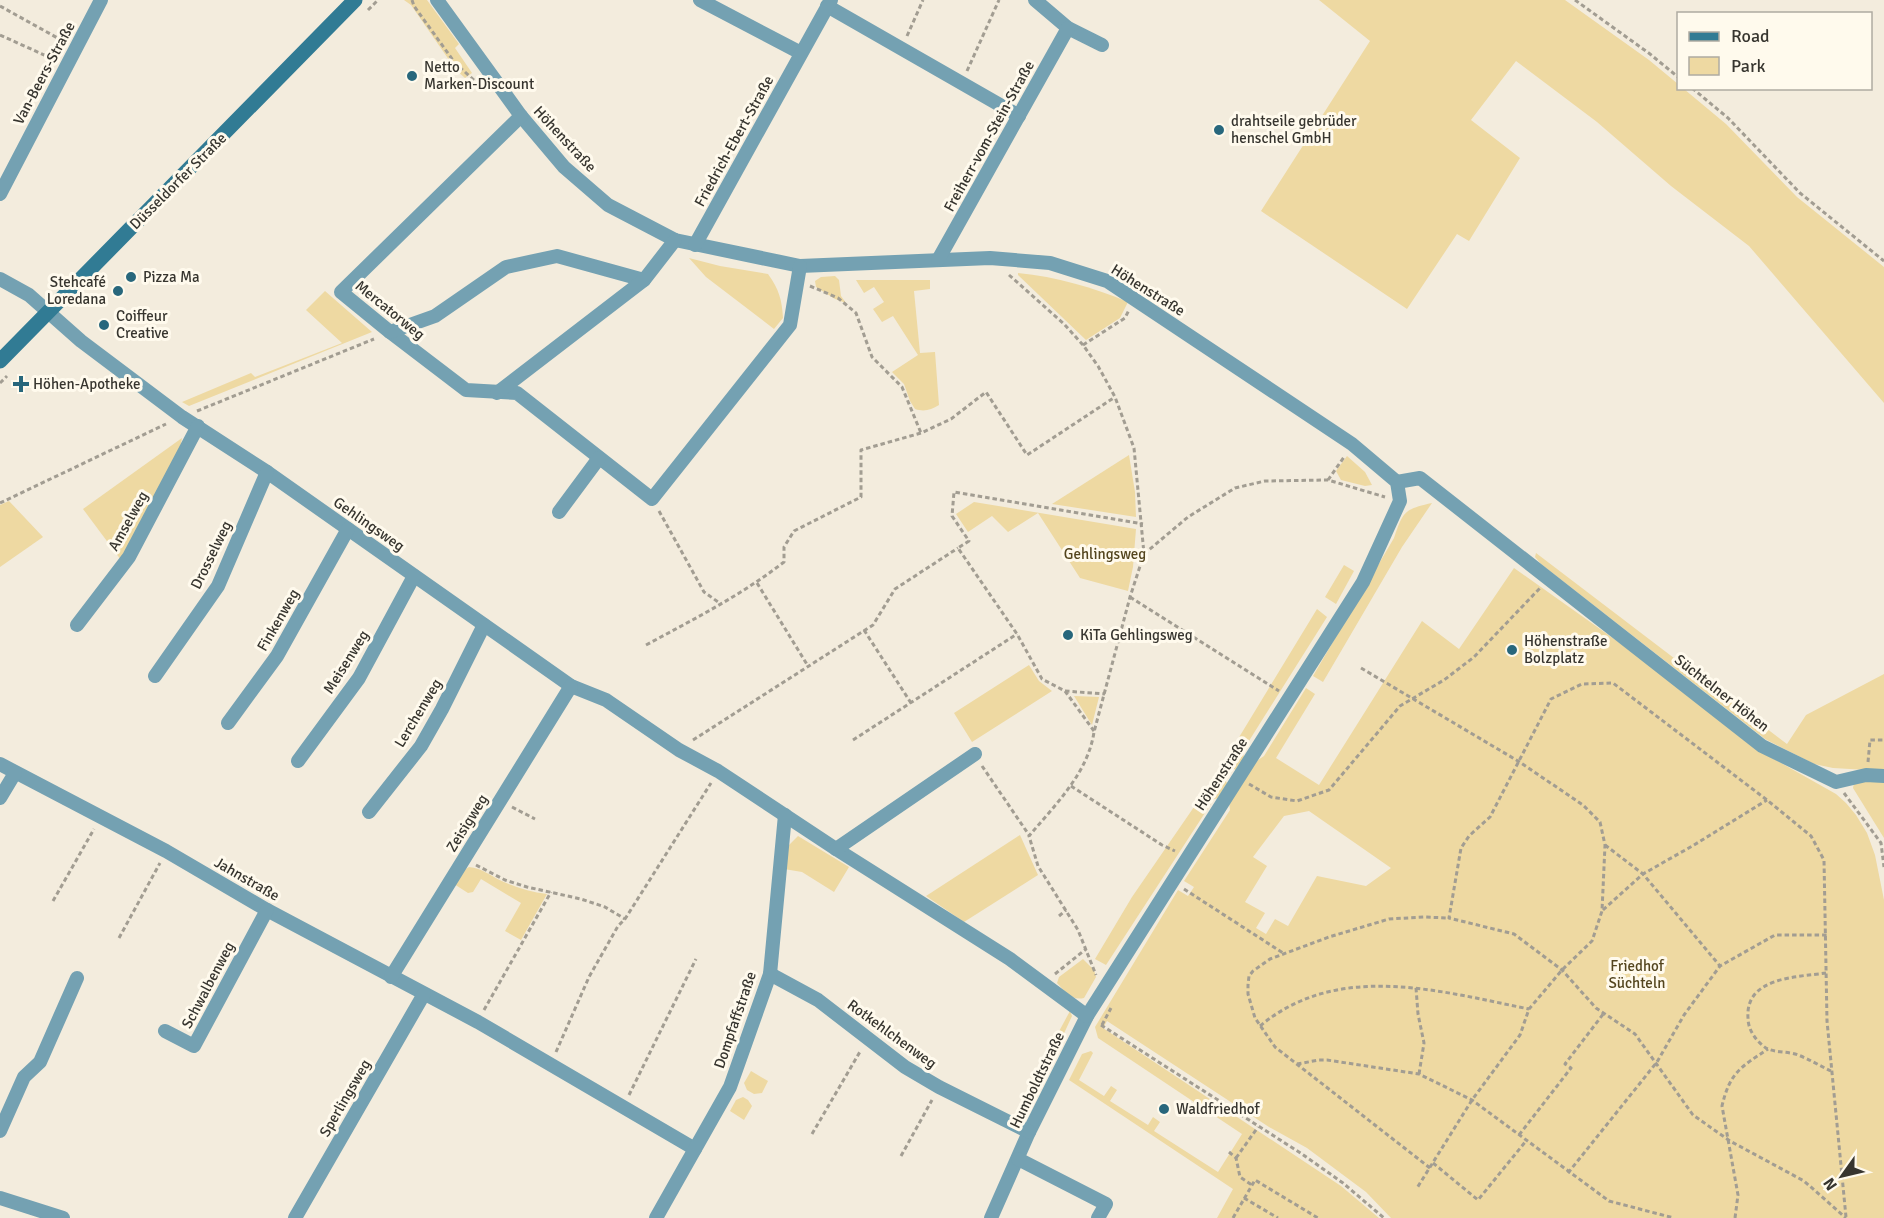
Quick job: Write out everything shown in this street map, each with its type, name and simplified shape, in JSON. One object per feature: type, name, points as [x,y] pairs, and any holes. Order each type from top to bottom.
[{"type":"main road","name":"Düsseldorfer Straße","points":[[0,362],[355,0]]},
{"type":"street","name":"Van-Beers-Straße","points":[[0,194],[101,0]]},
{"type":"street","name":"Höhenstraße","points":[[437,0],[521,116],[564,166],[608,205],[675,240],[800,266],[990,258],[1050,263],[1107,281],[1352,444],[1397,482]]},
{"type":"street","points":[[700,0],[801,53]]},
{"type":"street","points":[[1035,0],[1068,28],[1102,45]]},
{"type":"street","points":[[829,3],[901,49],[1019,116]]},
{"type":"street","name":"Friedrich-Ebert-Straße","points":[[694,245],[829,3]]},
{"type":"street","name":"Freiherr-vom-Stein-Straße","points":[[938,260],[1068,28]]},
{"type":"street","name":"Mercatorweg","points":[[521,116],[341,292],[466,390],[517,393],[652,499]]},
{"type":"street","points":[[496,393],[644,279],[675,240]]},
{"type":"street","points":[[390,332],[435,316],[506,267],[558,256],[644,279]]},
{"type":"street","points":[[652,499],[790,325],[800,266]]},
{"type":"street","name":"Gehlingsweg","points":[[0,279],[29,295],[81,341],[182,417],[267,472],[571,686],[606,700],[679,750],[718,771],[1010,959],[1087,1016]]},
{"type":"street","name":"Amselweg","points":[[77,625],[129,557],[198,426]]},
{"type":"street","points":[[559,512],[599,458]]},
{"type":"street","name":"Drosselweg","points":[[155,675],[218,586],[267,472]]},
{"type":"street","points":[[1400,501],[1397,482],[1420,478],[1549,580]]},
{"type":"street","name":"Höhenstraße","points":[[1087,1016],[1363,582],[1400,501]]},
{"type":"street","name":"Finkenweg","points":[[228,723],[277,656],[348,529]]},
{"type":"street","name":"Meisenweg","points":[[298,761],[359,678],[414,576]]},
{"type":"street","name":"Süchtelner Höhen","points":[[1549,580],[1761,746],[1836,782]]},
{"type":"street","name":"Lerchenweg","points":[[369,812],[421,746],[484,625]]},
{"type":"street","name":"Zeisigweg","points":[[391,977],[571,686]]},
{"type":"street","points":[[836,849],[975,754]]},
{"type":"street","name":"Jahnstraße","points":[[0,764],[166,851],[267,910],[478,1022],[695,1149]]},
{"type":"street","points":[[0,798],[15,772]]},
{"type":"street","points":[[1836,782],[1866,775],[1884,776]]},
{"type":"street","name":"Dompfaffstraße","points":[[656,1218],[730,1087],[770,974],[784,815]]},
{"type":"street","name":"Schwalbenweg","points":[[165,1031],[194,1046],[267,910]]},
{"type":"street","name":"Rotkehlchenweg","points":[[770,974],[818,1000],[905,1067],[939,1088],[1029,1132]]},
{"type":"street","points":[[0,1131],[24,1077],[40,1062],[77,978]]},
{"type":"street","name":"Sperlingsweg","points":[[295,1218],[424,994]]},
{"type":"street","name":"Humboldtstraße","points":[[991,1218],[1029,1132],[1087,1016]]},
{"type":"street","points":[[1018,1159],[1106,1204],[1098,1218]]},
{"type":"street","points":[[0,1198],[63,1218]]},
{"type":"path","points":[[412,0],[455,63],[480,85]]},
{"type":"path","points":[[901,49],[923,0]]},
{"type":"path","points":[[961,84],[999,0]]},
{"type":"path","points":[[1575,0],[1650,54],[1677,77]]},
{"type":"path","points":[[0,6],[75,48]]},
{"type":"path","points":[[0,35],[66,65]]},
{"type":"path","points":[[1694,90],[1728,118],[1800,193],[1884,261]]},
{"type":"path","points":[[990,258],[1064,324],[1098,366],[1115,397],[1134,448],[1143,524],[1144,554],[1130,597],[1092,746],[1071,786],[1029,836]]},
{"type":"path","points":[[797,280],[838,298],[856,313],[872,357],[902,387],[921,433]]},
{"type":"path","points":[[1083,345],[1125,318],[1135,300]]},
{"type":"path","points":[[0,503],[182,417],[390,332]]},
{"type":"path","points":[[646,645],[757,583],[784,562],[784,547],[794,531],[861,497],[861,450],[921,433],[951,419],[986,392],[1027,455],[1115,397]]},
{"type":"path","points":[[1328,480],[1352,444]]},
{"type":"path","points":[[1144,554],[1188,517],[1234,488],[1264,482],[1328,480],[1400,501]]},
{"type":"path","points":[[679,750],[873,625],[895,589],[969,541],[952,516],[954,492],[1143,524]]},
{"type":"path","points":[[652,499],[704,592],[721,604]]},
{"type":"path","points":[[958,548],[1017,634],[1042,679],[1065,691],[1105,694]]},
{"type":"path","points":[[1238,777],[1271,797],[1297,801],[1329,790],[1400,706],[1444,680],[1474,657],[1549,580]]},
{"type":"path","points":[[757,583],[808,666]]},
{"type":"path","points":[[1130,597],[1268,686],[1289,696]]},
{"type":"path","points":[[864,630],[911,703]]},
{"type":"path","points":[[852,740],[1017,634]]},
{"type":"path","points":[[1361,668],[1518,761],[1583,805],[1596,816],[1603,830],[1605,845],[1602,911],[1592,941],[1562,970],[1528,1009],[1520,1035],[1472,1100],[1417,1188]]},
{"type":"path","points":[[1449,918],[1461,848],[1469,836],[1490,817],[1551,699],[1582,684],[1613,683],[1767,800],[1811,836],[1819,847],[1824,860],[1831,1071],[1846,1218]]},
{"type":"path","points":[[1065,691],[1094,732]]},
{"type":"path","points":[[1866,775],[1870,740],[1884,740]]},
{"type":"path","points":[[975,754],[1029,836],[1038,866],[1066,910],[1086,949],[1103,991]]},
{"type":"path","points":[[550,1065],[589,977],[618,926],[625,919],[718,771]]},
{"type":"path","points":[[1836,782],[1881,843],[1884,867]]},
{"type":"path","points":[[1071,786],[1162,845],[1187,857]]},
{"type":"path","points":[[1602,911],[1643,874],[1767,800]]},
{"type":"path","points":[[500,801],[535,819]]},
{"type":"path","points":[[53,901],[101,817]]},
{"type":"path","points":[[1605,845],[1643,874],[1720,966]]},
{"type":"path","points":[[119,938],[166,851]]},
{"type":"path","points":[[464,859],[505,880],[581,899],[605,907],[625,919]]},
{"type":"path","points":[[1172,881],[1283,953]]},
{"type":"path","points":[[478,1022],[551,892]]},
{"type":"path","points":[[1059,915],[1066,910]]},
{"type":"path","points":[[1430,1168],[1275,1047],[1260,1026],[1251,1007],[1248,994],[1250,976],[1256,968],[1283,953],[1389,919],[1449,918],[1514,934],[1562,970],[1596,1008],[1635,1034],[1693,1115],[1730,1141],[1804,1181],[1846,1218]]},
{"type":"path","points":[[1568,1173],[1657,1062],[1684,1015],[1720,966],[1775,935],[1827,934]]},
{"type":"path","points":[[1044,983],[1086,949]]},
{"type":"path","points":[[623,1108],[696,959]]},
{"type":"path","points":[[1826,973],[1773,981],[1748,1004],[1748,1027],[1756,1040],[1768,1049],[1796,1054],[1831,1071]]},
{"type":"path","points":[[1260,1026],[1297,1002],[1332,992],[1385,985],[1416,988],[1528,1009]]},
{"type":"path","points":[[1416,988],[1424,1043],[1419,1074]]},
{"type":"path","points":[[1102,1025],[1112,1007]]},
{"type":"path","points":[[1519,1135],[1571,1068],[1565,1064],[1604,1013]]},
{"type":"path","points":[[1087,1016],[1302,1154],[1343,1183],[1384,1218]]},
{"type":"path","points":[[812,1134],[868,1038]]},
{"type":"path","points":[[1735,1218],[1738,1195],[1722,1106],[1735,1073],[1768,1049]]},
{"type":"path","points":[[1297,1064],[1327,1060],[1419,1074],[1472,1100],[1609,1201],[1674,1218]]},
{"type":"path","points":[[901,1156],[939,1088]]},
{"type":"path","points":[[1236,1158],[1258,1127]]},
{"type":"path","points":[[1433,1163],[1478,1200],[1526,1141]]},
{"type":"path","points":[[1230,1152],[1236,1158],[1240,1177],[1252,1185]]},
{"type":"path","points":[[1233,1218],[1255,1180],[1318,1218]]},
{"type":"path","points":[[1244,1198],[1278,1218]]},
{"type":"green space","points":[[404,0],[427,0],[459,44],[455,48],[472,73],[465,78],[456,70],[411,5]]},
{"type":"green space","points":[[1319,0],[1565,0],[1649,60],[1677,83],[1677,90],[1685,90],[1726,124],[1797,197],[1884,267],[1884,403],[1749,246],[1671,186],[1597,122],[1516,61],[1471,120],[1520,158],[1469,241],[1457,234],[1407,309],[1261,211],[1370,41]]},
{"type":"green space","points":[[689,258],[768,274],[779,295],[783,318],[774,329],[706,277]]},
{"type":"green space","points":[[1018,273],[1074,283],[1128,302],[1120,318],[1086,340]]},
{"type":"green space","points":[[835,276],[839,280],[841,296],[846,303],[816,287],[815,281],[821,277]]},
{"type":"green space","points":[[856,280],[930,280],[930,289],[914,291],[920,353],[935,352],[939,405],[927,410],[915,409],[904,384],[892,372],[918,355],[893,316],[882,322],[873,309],[884,302],[874,287],[864,293]]},
{"type":"green space","points":[[325,291],[372,332],[189,406],[182,402],[251,373],[255,377],[342,343],[306,310]]},
{"type":"green space","points":[[182,438],[180,449],[121,560],[83,509]]},
{"type":"green space","points":[[1129,455],[1135,492],[1136,517],[1052,504]]},
{"type":"green space","points":[[1347,456],[1365,472],[1372,485],[1365,486],[1341,480],[1336,471]]},
{"type":"green space","points":[[9,501],[43,537],[0,567],[0,505]]},
{"type":"green space","name":"Gehlingsweg","points":[[974,502],[1136,529],[1133,567],[1128,591],[1080,578],[1038,513],[1008,532],[992,516],[968,532],[956,514]]},
{"type":"green space","points":[[1432,503],[1402,547],[1323,682],[1313,676],[1394,538],[1403,517],[1416,507]]},
{"type":"green space","points":[[1536,553],[1787,744],[1806,715],[1884,674],[1884,771],[1833,768],[1814,764],[1765,739],[1541,564],[1535,557]]},
{"type":"green space","points":[[1344,565],[1354,571],[1336,604],[1325,597]]},
{"type":"green space","name":"Friedhof Süchteln","points":[[1514,568],[1648,663],[1758,750],[1836,794],[1856,815],[1867,833],[1875,855],[1884,900],[1884,1218],[1391,1218],[1366,1192],[1307,1148],[1269,1127],[1107,1021],[1103,1028],[1341,1186],[1379,1218],[1217,1218],[1233,1189],[1069,1080],[1082,1054],[1091,1051],[1093,1053],[1079,1080],[1104,1096],[1111,1086],[1117,1090],[1110,1101],[1148,1125],[1153,1117],[1160,1122],[1154,1131],[1218,1172],[1242,1134],[1098,1038],[1095,1027],[1178,890],[1188,896],[1194,887],[1184,881],[1230,810],[1229,802],[1255,762],[1264,756],[1306,688],[1315,694],[1276,758],[1319,785],[1422,621],[1459,649]],"holes":[[[1309,811],[1391,868],[1366,886],[1317,876],[1288,926],[1275,919],[1266,934],[1256,928],[1265,913],[1245,902],[1267,866],[1253,857],[1284,816]]]},
{"type":"green space","points":[[1317,609],[1327,617],[1242,752],[1245,759],[1237,771],[1224,762]]},
{"type":"green space","points":[[1029,665],[1039,681],[1052,691],[972,742],[954,713]]},
{"type":"green space","points":[[1074,696],[1099,697],[1092,725]]},
{"type":"green space","points":[[1216,775],[1229,784],[1220,798],[1214,799],[1106,965],[1095,959],[1132,897]]},
{"type":"green space","points":[[1863,779],[1884,781],[1884,838],[1853,788],[1854,783]]},
{"type":"green space","points":[[1020,835],[1038,875],[964,922],[926,896]]},
{"type":"green space","points":[[798,836],[849,867],[834,892],[802,872],[784,869],[786,848]]},
{"type":"green space","points":[[469,867],[515,886],[547,894],[521,940],[505,931],[521,903],[481,879],[473,892],[468,893],[454,884],[461,872]]},
{"type":"green space","points":[[1083,959],[1094,970],[1096,977],[1084,998],[1079,999],[1069,995],[1057,983],[1059,977]]},
{"type":"green space","points":[[1070,1011],[1072,1016],[1049,1066],[1043,1061]]},
{"type":"green space","points":[[751,1071],[768,1081],[762,1093],[754,1094],[747,1090],[744,1083]]},
{"type":"green space","points":[[743,1097],[752,1106],[744,1120],[730,1111],[736,1100]]},
{"type":"place","name":"Netto Marken-Discount","points":[[412,76]]},
{"type":"place","name":"drahtseile gebrüder henschel GmbH","points":[[1219,130]]},
{"type":"place","name":"Pizza Ma","points":[[131,277]]},
{"type":"place","name":"Stehcafé Loredana","points":[[118,291]]},
{"type":"place","name":"Coiffeur Creative","points":[[104,325]]},
{"type":"place","name":"Höhen-Apotheke","points":[[21,384]]},
{"type":"place","name":"KiTa Gehlingsweg","points":[[1068,635]]},
{"type":"place","name":"Höhenstraße Bolzplatz","points":[[1512,650]]},
{"type":"place","name":"Waldfriedhof","points":[[1164,1109]]}]
